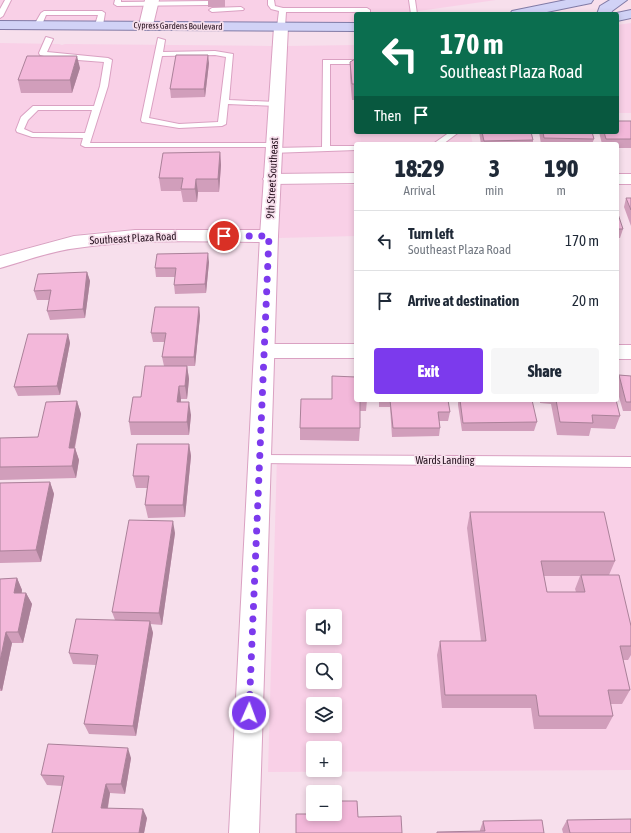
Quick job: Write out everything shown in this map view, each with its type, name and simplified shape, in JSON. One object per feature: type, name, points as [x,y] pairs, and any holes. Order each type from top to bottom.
[{"type":"main road","points":[[527,12],[586,0]]},
{"type":"main road","points":[[604,12],[605,9],[620,0]]},
{"type":"main road","points":[[619,17],[631,14]]},
{"type":"main road","name":"Cypress Gardens Boulevard","points":[[0,25],[38,25],[101,19],[146,25],[240,27],[281,32],[354,27]]},
{"type":"main road","points":[[64,39],[84,31],[130,29],[146,25]]},
{"type":"main road","name":"Cypress Gardens Boulevard","points":[[0,39],[64,39],[159,47],[224,41]]},
{"type":"main road","points":[[334,41],[354,41]]},
{"type":"street","points":[[146,25],[151,2]]},
{"type":"street","name":"9th Street Southeast","points":[[244,833],[269,236],[281,32]]},
{"type":"street","points":[[272,179],[354,178]]},
{"type":"street","points":[[619,178],[631,179]]},
{"type":"street","name":"Southeast Plaza Road","points":[[0,262],[74,242],[104,238],[135,236],[269,236]]},
{"type":"street","points":[[265,351],[354,351]]},
{"type":"street","points":[[619,352],[631,352]]},
{"type":"lane","points":[[0,16],[8,0]]},
{"type":"lane","points":[[271,0],[270,5],[273,8],[281,32],[354,15]]},
{"type":"lane","points":[[366,0],[367,12]]},
{"type":"lane","points":[[412,0],[414,12]]},
{"type":"lane","points":[[101,19],[112,11],[118,2],[151,2],[241,7],[240,27]]},
{"type":"lane","points":[[49,39],[43,53],[52,56],[108,60],[104,86],[85,145],[326,149],[354,148]]},
{"type":"lane","points":[[159,47],[216,53],[230,56],[222,124],[180,126],[145,120],[159,47]]},
{"type":"lane","points":[[326,149],[326,62],[354,62]]},
{"type":"lane","points":[[225,102],[276,104]]},
{"type":"lane","points":[[88,136],[32,135],[20,130],[24,119],[36,108],[97,108]]},
{"type":"lane","points":[[440,142],[452,134]]},
{"type":"lane","name":"Wards Landing","points":[[260,459],[631,462]]},
{"type":"shaded area","points":[[0,0],[144,0],[140,21],[0,21]]},
{"type":"shaded area","points":[[159,0],[496,0],[412,12],[354,12],[354,22],[281,23],[155,21]]},
{"type":"shaded area","points":[[631,23],[631,113],[619,113],[619,25]]},
{"type":"shaded area","points":[[0,43],[62,45],[272,46],[260,229],[136,229],[104,231],[72,235],[0,255]]},
{"type":"shaded area","points":[[354,45],[354,134],[470,134],[472,142],[354,142],[354,172],[281,173],[287,46]]},
{"type":"shaded area","points":[[281,185],[354,185],[354,236],[279,238]]},
{"type":"shaded area","points":[[277,456],[631,461],[631,770],[342,772],[342,741],[306,741],[306,772],[268,772]]},
{"type":"building","points":[[176,55],[208,55],[204,89],[170,89]]},
{"type":"building","points":[[27,56],[77,56],[70,80],[18,80]]},
{"type":"building","points":[[354,60],[354,84],[352,84],[350,62]]},
{"type":"building","points":[[619,121],[631,121],[631,139],[606,139],[605,134],[619,134]]},
{"type":"building","points":[[482,134],[532,134],[533,140],[484,141]]},
{"type":"building","points":[[543,134],[593,134],[594,139],[544,138]]},
{"type":"building","points":[[220,152],[218,179],[196,179],[195,189],[181,189],[183,178],[159,178],[163,153]]},
{"type":"building","points":[[626,198],[631,198],[631,210]]},
{"type":"building","points":[[619,217],[623,229],[619,229]]},
{"type":"building","points":[[208,253],[205,284],[174,285],[176,268],[155,268],[157,254]]},
{"type":"building","points":[[87,272],[83,309],[47,311],[51,290],[34,291],[38,274]]},
{"type":"building","points":[[155,307],[199,307],[194,357],[162,357],[166,333],[151,333]]},
{"type":"building","points":[[28,334],[68,334],[57,386],[14,387]]},
{"type":"building","points":[[145,366],[187,366],[185,386],[179,386],[177,402],[189,402],[187,422],[129,422],[133,397],[141,397]]},
{"type":"building","points":[[619,375],[631,376],[631,402],[626,402]]},
{"type":"building","points":[[332,376],[354,377],[354,402],[360,402],[360,428],[300,428],[301,399],[332,399]]},
{"type":"building","points":[[77,401],[69,448],[75,448],[72,466],[0,467],[0,438],[38,437],[46,402]]},
{"type":"building","points":[[390,402],[448,402],[450,412],[438,412],[440,428],[393,428]]},
{"type":"building","points":[[460,402],[532,402],[537,422],[463,423]]},
{"type":"building","points":[[556,402],[616,402],[620,416],[592,415],[593,423],[560,422]]},
{"type":"building","points":[[137,444],[189,444],[183,505],[145,505],[149,476],[133,476]]},
{"type":"building","points":[[50,482],[36,550],[0,551],[0,483]]},
{"type":"building","points":[[470,512],[604,512],[615,561],[541,561],[547,592],[585,592],[581,575],[619,575],[631,626],[631,646],[620,646],[630,690],[608,690],[613,716],[539,716],[536,695],[445,695],[440,641],[486,641]]},
{"type":"building","points":[[129,520],[173,521],[159,613],[112,612]]},
{"type":"building","points":[[17,578],[14,593],[26,593],[18,632],[6,632],[0,661],[0,579]]},
{"type":"building","points":[[76,619],[150,621],[133,726],[84,724],[98,655],[69,653]]},
{"type":"building","points":[[48,744],[128,748],[121,784],[106,784],[101,808],[143,809],[139,833],[52,833],[64,776],[41,775]]},
{"type":"building","points":[[342,801],[357,801],[358,817],[401,816],[402,833],[296,833],[296,814],[306,814],[306,821],[342,821]]},
{"type":"building","points":[[631,819],[631,833],[570,833],[567,820]]},
{"type":"building","points":[[542,820],[544,833],[437,833],[485,831],[483,821]]},
{"type":"route","points":[[224,236],[269,236],[249,713]]}]
